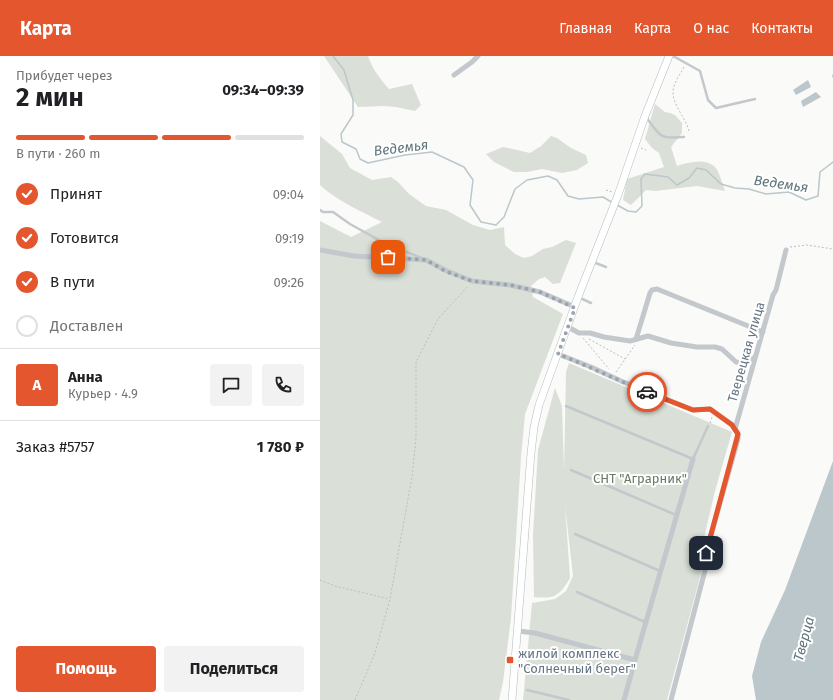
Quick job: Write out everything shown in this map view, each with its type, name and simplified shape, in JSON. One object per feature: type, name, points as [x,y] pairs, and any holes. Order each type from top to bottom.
[{"type":"main road","points":[[512,700],[534,427],[538,410],[578,297],[611,214],[645,116],[669,56]]},
{"type":"street","points":[[454,75],[478,56]]},
{"type":"street","points":[[320,250],[354,256],[426,260],[447,272],[472,281],[510,285],[540,292],[575,308]]},
{"type":"street","name":"Тверецкая улица","points":[[706,553],[738,439],[738,434],[735,429],[773,295],[776,290],[786,250]]},
{"type":"street","points":[[636,339],[650,293],[652,290],[657,289],[763,332]]},
{"type":"street","points":[[568,327],[578,333],[590,333],[604,338],[630,341],[648,336],[697,347],[715,347],[722,349],[736,362],[743,363],[750,361],[756,356]]},
{"type":"street","points":[[558,354],[592,367],[621,382],[693,410],[710,409],[732,425],[735,429]]},
{"type":"street","points":[[624,700],[693,459]]},
{"type":"street","points":[[671,700],[708,559]]},
{"type":"street","points":[[518,631],[535,633],[635,660]]},
{"type":"lane","points":[[673,56],[700,72],[708,100],[716,108],[755,99]]},
{"type":"lane","points":[[645,116],[664,138],[684,137]]},
{"type":"lane","points":[[320,210],[324,212],[333,212],[350,224],[386,244],[426,260]]},
{"type":"lane","points":[[592,262],[606,267]]},
{"type":"lane","points":[[578,297],[591,303]]},
{"type":"lane","points":[[566,406],[693,459],[708,426]]},
{"type":"lane","points":[[571,470],[676,515]]},
{"type":"lane","points":[[575,534],[661,571]]},
{"type":"lane","points":[[577,592],[646,622]]},
{"type":"lane","points":[[527,690],[569,700]]},
{"type":"path","points":[[687,63],[674,85],[672,95],[689,131]]},
{"type":"path","points":[[786,250],[790,247],[807,245],[833,249]]},
{"type":"path","points":[[355,700],[375,653],[390,599],[412,478],[416,438],[416,362],[438,319],[472,281]]},
{"type":"path","points":[[578,333],[625,359]]},
{"type":"path","points":[[578,333],[610,370]]},
{"type":"path","points":[[621,382],[615,374],[634,346],[636,339]]},
{"type":"path","points":[[708,426],[714,412]]},
{"type":"path","points":[[320,580],[335,586],[390,599]]},
{"type":"green space","points":[[324,56],[368,56],[377,74],[389,89],[412,84],[421,105],[415,111],[383,106],[358,107]]},
{"type":"green space","points":[[655,104],[665,112],[675,115],[682,123],[682,133],[671,147],[677,166],[697,162],[707,162],[711,164],[718,172],[725,191],[697,186],[655,191],[646,190],[631,205],[623,200],[627,179],[664,167],[659,153],[652,148],[645,139]]},
{"type":"green space","points":[[320,136],[342,154],[350,168],[372,180],[391,177],[409,194],[426,206],[446,210],[473,225],[490,230],[504,227],[505,245],[515,254],[524,258],[532,256],[543,249],[552,247],[566,240],[576,243],[560,283],[553,284],[545,277],[539,279],[531,286],[533,297],[563,314],[525,414],[511,618],[503,682],[499,700],[320,700],[320,221],[351,237],[382,222],[342,201],[320,185]]},
{"type":"green space","points":[[551,136],[586,155],[588,163],[577,170],[562,173],[542,169],[527,172],[514,172],[494,162],[486,154],[503,147],[530,153],[541,146]]},
{"type":"green space","name":"СНТ \"Аграрник\"","points":[[569,363],[732,432],[715,491],[697,568],[702,570],[667,700],[523,700],[532,603],[555,599],[566,591],[573,576],[565,505],[570,578],[559,593],[547,598],[534,597],[533,535],[538,450],[555,388],[562,406],[564,471],[566,372]]},
{"type":"water","points":[[808,80],[811,87],[796,95],[793,90]]},
{"type":"water","points":[[816,92],[821,97],[803,107],[801,101]]},
{"type":"water","name":"Тверца","points":[[833,461],[833,700],[756,700],[752,676],[761,642],[785,590]]},
{"type":"waterway","name":"Ведемья","points":[[333,56],[344,70],[353,100],[353,115],[341,134],[342,142],[356,149],[360,159],[368,163],[405,155],[432,152],[464,167],[473,180],[470,205],[481,222],[496,225],[504,217],[515,189],[527,180],[548,176],[557,180],[568,196],[579,199],[603,197],[613,203]]},
{"type":"waterway","name":"Ведемья","points":[[617,205],[628,211],[636,212],[642,206],[641,179],[645,174],[668,177],[677,185],[689,178],[697,168],[706,170],[721,184],[766,194],[789,192],[806,200],[818,196],[820,172],[833,162]]},
{"type":"way so far","points":[[388,257],[426,260],[447,272],[472,281],[510,285],[540,292],[575,308],[558,354],[592,367],[621,382],[647,392]]},
{"type":"place","name":"жилой комплекс \"Солнечный берег\"","points":[[510,660]]},
{"type":"route","points":[[647,392],[693,410],[710,409],[732,425],[738,434],[738,439],[706,553]]}]
